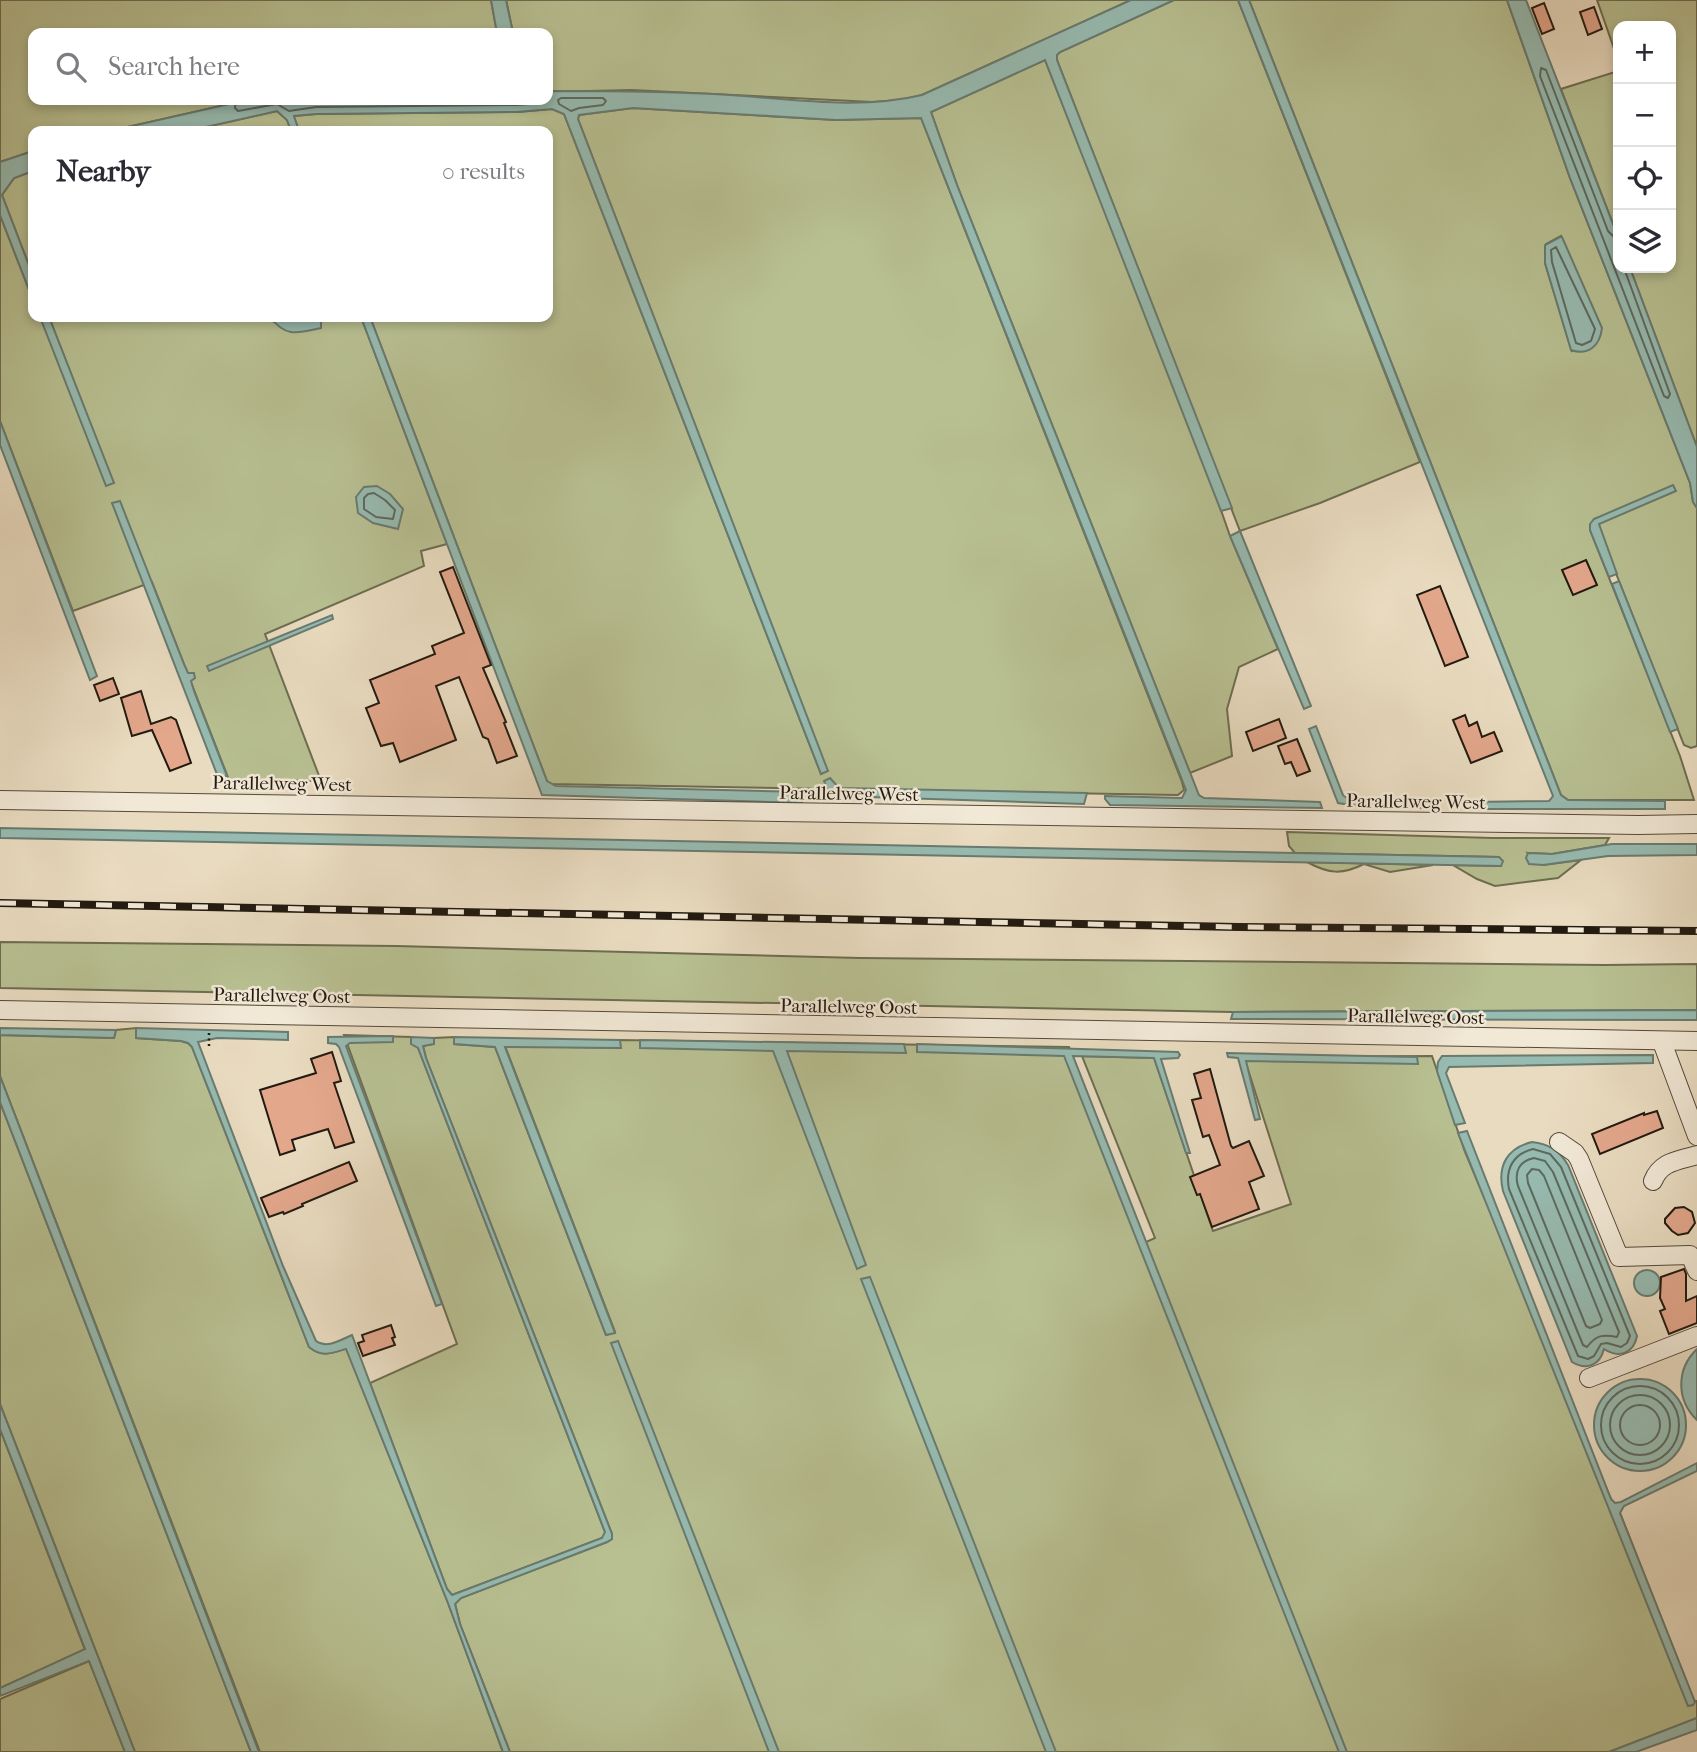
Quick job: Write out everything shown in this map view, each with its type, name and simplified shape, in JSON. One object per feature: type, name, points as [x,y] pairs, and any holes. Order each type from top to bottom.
[{"type":"street","name":"Parallelweg West","points":[[0,800],[1697,824]]},
{"type":"street","name":"Parallelweg Oost","points":[[0,1010],[1697,1041]]},
{"type":"street","points":[[1662,1042],[1697,1136]]},
{"type":"street","points":[[1559,1142],[1579,1159],[1619,1257],[1690,1255],[1697,1271]]},
{"type":"street","points":[[1653,1181],[1661,1167],[1697,1156]]},
{"type":"street","points":[[1589,1378],[1697,1336]]},
{"type":"path","points":[[209,1046],[210,1026]]},
{"type":"green space","points":[[0,0],[491,0],[496,28],[28,28],[28,105],[225,105],[132,126],[28,126],[28,153],[0,162]]},
{"type":"green space","points":[[506,0],[1131,0],[922,95],[902,100],[872,102],[631,90],[553,92],[553,28],[512,28]]},
{"type":"green space","points":[[1174,0],[1238,0],[1420,462],[1320,503],[1240,531],[1057,60],[1060,52]]},
{"type":"green space","points":[[1249,0],[1507,0],[1570,178],[1690,483],[1693,502],[1697,508],[1697,746],[1691,748],[1684,745],[1598,528],[1602,522],[1675,491],[1594,519],[1590,530],[1680,756],[1694,800],[1568,800],[1561,795]],"holes":[[[1561,236],[1564,243],[1572,352],[1545,263],[1546,244]]]},
{"type":"green space","points":[[1597,0],[1697,0],[1697,447],[1632,273],[1676,273],[1676,21],[1613,21],[1613,46]]},
{"type":"green space","points":[[1045,60],[1208,473],[1230,536],[1278,649],[1239,667],[1227,709],[1232,756],[1190,773],[957,185],[931,112]]},
{"type":"green space","points":[[1613,73],[1613,224],[1561,89]]},
{"type":"green space","points":[[633,108],[836,120],[921,118],[1184,790],[1178,795],[550,784],[547,781],[372,322],[553,322],[553,126],[297,126],[293,116],[552,109],[564,114],[821,774],[827,771],[578,119],[579,115]]},
{"type":"green space","points":[[277,111],[289,126],[210,126]]},
{"type":"green space","points":[[28,173],[28,263],[2,195],[14,178]]},
{"type":"green space","points":[[0,215],[28,287],[28,322],[42,322],[113,483],[51,322],[274,322],[320,328],[321,322],[363,322],[447,544],[421,551],[424,566],[265,634],[321,781],[229,780],[152,582],[73,611],[0,421]]},
{"type":"green space","points":[[1287,832],[1492,838],[1609,838],[1605,845],[1552,854],[1528,853],[1543,865],[1581,860],[1558,878],[1495,886],[1453,865],[1501,866],[1499,857],[1295,853],[1289,846]]},
{"type":"green space","points":[[1307,862],[1433,865],[1390,872],[1364,864],[1336,872]]},
{"type":"green space","points":[[0,942],[396,946],[860,958],[1697,964],[1697,1010],[1232,1012],[0,988]]},
{"type":"green space","points":[[136,1028],[136,1038],[181,1041],[192,1047],[309,1347],[327,1354],[346,1348],[448,1603],[503,1752],[260,1752],[0,1076],[0,1035],[114,1038],[116,1030]]},
{"type":"green space","points":[[344,1035],[411,1037],[412,1044],[417,1045],[605,1532],[602,1538],[452,1595],[447,1589],[370,1383],[457,1344]]},
{"type":"green space","points":[[454,1037],[454,1044],[495,1047],[606,1335],[615,1332],[505,1046],[620,1048],[620,1040],[1069,1047],[1149,1251],[1146,1242],[1155,1238],[1082,1056],[1154,1058],[1213,1231],[1291,1204],[1244,1057],[1432,1056],[1465,1152],[1611,1499],[1620,1513],[1694,1701],[1697,1701],[1697,1718],[1609,1752],[510,1752],[460,1624],[455,1604],[461,1598],[607,1542],[612,1539],[612,1534],[426,1058],[423,1046],[434,1044],[434,1038]]},
{"type":"green space","points":[[0,1102],[251,1752],[135,1752],[0,1404]]},
{"type":"green space","points":[[0,1429],[85,1650],[0,1688]]},
{"type":"green space","points":[[89,1661],[125,1752],[0,1752],[0,1699]]},
{"type":"water","points":[[491,0],[506,0],[512,28],[496,28]]},
{"type":"water","points":[[1131,0],[1174,0],[1060,52],[1057,60],[1232,508],[1221,511],[1045,60],[931,112],[957,185],[1199,795],[1204,798],[1320,802],[1322,808],[1110,805],[1105,799],[1105,796],[1182,798],[1186,790],[921,118],[836,120],[633,108],[579,115],[578,119],[828,771],[821,774],[564,114],[552,109],[517,112],[316,114],[294,116],[297,126],[289,126],[277,111],[210,126],[132,126],[225,105],[553,105],[553,91],[684,93],[850,103],[922,95]]},
{"type":"water","points":[[1238,0],[1249,0],[1561,795],[1568,800],[1665,801],[1665,809],[1474,809],[1472,802],[1549,801],[1553,796]]},
{"type":"water","points":[[1507,0],[1526,0],[1613,224],[1613,273],[1632,273],[1697,447],[1697,508],[1693,502],[1690,483],[1570,178]]},
{"type":"water","points":[[28,153],[28,173],[14,178],[2,195],[28,263],[28,287],[0,215],[0,162]]},
{"type":"water","points":[[1560,237],[1602,328],[1596,344],[1583,352],[1571,350],[1545,263],[1545,245]]},
{"type":"water","points":[[42,322],[51,322],[114,483],[106,486]]},
{"type":"water","points":[[274,322],[321,322],[321,328],[293,332]]},
{"type":"water","points":[[363,322],[372,322],[547,781],[556,786],[804,792],[802,803],[542,795]]},
{"type":"water","points":[[0,421],[97,676],[90,680],[0,445]]},
{"type":"water","points":[[1673,485],[1676,491],[1599,524],[1617,574],[1609,577],[1590,524],[1594,519]]},
{"type":"water","points":[[377,486],[390,494],[403,509],[398,529],[373,523],[358,513],[356,497],[364,487]]},
{"type":"water","points":[[120,501],[184,664],[188,673],[194,673],[195,678],[191,681],[194,691],[227,776],[218,777],[112,503]]},
{"type":"water","points":[[1240,531],[1311,706],[1304,709],[1230,536]]},
{"type":"water","points":[[1619,581],[1678,729],[1670,732],[1612,584]]},
{"type":"water","points":[[332,615],[333,619],[209,671],[207,666]]},
{"type":"water","points":[[1316,726],[1343,795],[1347,798],[1422,799],[1425,808],[1338,803],[1309,729]]},
{"type":"water","points":[[830,778],[839,788],[1087,793],[1084,804],[836,796],[830,795],[824,781]]},
{"type":"water","points":[[0,828],[1499,857],[1503,861],[1501,866],[0,838]]},
{"type":"water","points":[[1612,844],[1697,844],[1697,855],[1608,856],[1543,865],[1529,864],[1526,858],[1528,853],[1552,854]]},
{"type":"water","points":[[1697,1010],[1697,1020],[1231,1019],[1233,1012]]},
{"type":"water","points":[[0,1028],[116,1030],[114,1038],[0,1035]]},
{"type":"water","points":[[136,1028],[288,1032],[288,1040],[217,1038],[198,1042],[283,1266],[316,1341],[329,1344],[352,1335],[447,1589],[452,1595],[602,1538],[605,1532],[418,1048],[411,1044],[411,1037],[434,1038],[434,1044],[423,1046],[426,1058],[612,1534],[612,1539],[607,1542],[461,1598],[455,1604],[460,1624],[510,1752],[503,1752],[448,1603],[346,1349],[323,1354],[309,1347],[192,1047],[181,1041],[136,1038]]},
{"type":"water","points":[[393,1036],[393,1042],[350,1043],[346,1046],[442,1304],[436,1306],[339,1047],[328,1043],[328,1037]]},
{"type":"water","points":[[454,1037],[620,1040],[621,1048],[505,1047],[615,1333],[606,1335],[495,1047],[454,1044]]},
{"type":"water","points":[[640,1040],[904,1044],[906,1053],[787,1051],[866,1265],[857,1269],[773,1051],[640,1048]]},
{"type":"water","points":[[917,1044],[1178,1052],[1180,1055],[1178,1058],[1161,1059],[1190,1153],[1186,1153],[1154,1058],[1073,1056],[1347,1752],[1339,1752],[1064,1056],[917,1052]]},
{"type":"water","points":[[1227,1053],[1417,1057],[1418,1064],[1246,1061],[1260,1119],[1255,1120],[1238,1058],[1228,1057]]},
{"type":"water","points":[[1653,1055],[1653,1063],[1449,1067],[1446,1073],[1465,1123],[1455,1125],[1437,1071],[1442,1056]]},
{"type":"water","points":[[0,1076],[259,1752],[251,1752],[0,1102]]},
{"type":"water","points":[[1467,1131],[1611,1499],[1615,1503],[1621,1502],[1697,1463],[1697,1471],[1624,1506],[1620,1513],[1695,1702],[1693,1705],[1688,1706],[1458,1133]]},
{"type":"water","points":[[1532,1142],[1553,1149],[1568,1165],[1637,1336],[1633,1347],[1625,1353],[1615,1354],[1604,1349],[1592,1365],[1583,1366],[1572,1362],[1503,1191],[1501,1174],[1506,1159],[1516,1149]]},
{"type":"water","points":[[1647,1270],[1656,1274],[1660,1283],[1656,1292],[1647,1296],[1638,1292],[1634,1283],[1638,1274]]},
{"type":"water","points":[[870,1277],[1056,1752],[1046,1752],[861,1279]]},
{"type":"water","points":[[618,1341],[779,1752],[769,1752],[611,1343]]},
{"type":"water","points":[[1697,1349],[1697,1420],[1685,1403],[1681,1385],[1685,1366]]},
{"type":"water","points":[[1640,1379],[1658,1382],[1673,1392],[1683,1407],[1686,1425],[1683,1443],[1673,1458],[1658,1468],[1640,1471],[1622,1468],[1607,1458],[1597,1443],[1594,1425],[1597,1407],[1607,1392],[1622,1382]]},
{"type":"water","points":[[0,1404],[135,1752],[125,1752],[89,1661],[0,1696],[0,1688],[85,1649],[0,1429]]},
{"type":"water","points":[[1697,1718],[1697,1730],[1636,1752],[1609,1752]]},
{"type":"building","points":[[1544,3],[1554,29],[1542,34],[1532,8]]},
{"type":"building","points":[[1594,7],[1602,29],[1588,35],[1580,12]]},
{"type":"building","points":[[1586,560],[1597,585],[1573,595],[1562,570]]},
{"type":"building","points":[[453,567],[491,665],[483,668],[517,756],[497,763],[488,739],[483,737],[459,677],[436,686],[456,740],[400,762],[393,743],[381,746],[366,708],[379,703],[370,680],[435,654],[432,646],[464,633],[440,572]]},
{"type":"building","points":[[1440,586],[1468,657],[1445,666],[1417,595]]},
{"type":"building","points":[[113,678],[119,694],[100,701],[94,685]]},
{"type":"building","points":[[141,691],[151,724],[171,717],[176,720],[191,763],[170,771],[152,730],[132,736],[121,698]]},
{"type":"building","points":[[1465,715],[1469,726],[1477,722],[1482,737],[1494,732],[1502,751],[1471,763],[1453,720]]},
{"type":"building","points":[[1279,719],[1286,738],[1253,751],[1246,732]]},
{"type":"building","points":[[1297,739],[1310,771],[1297,776],[1291,762],[1285,764],[1278,746]]},
{"type":"building","points":[[332,1052],[341,1081],[334,1083],[354,1142],[335,1148],[328,1129],[292,1140],[295,1150],[280,1155],[260,1090],[316,1073],[311,1059]]},
{"type":"building","points":[[1210,1069],[1231,1146],[1233,1148],[1249,1141],[1264,1176],[1249,1182],[1259,1209],[1212,1227],[1200,1194],[1197,1195],[1190,1177],[1220,1165],[1209,1135],[1203,1137],[1192,1100],[1201,1098],[1194,1074]]},
{"type":"building","points":[[1657,1111],[1663,1128],[1600,1154],[1592,1134],[1644,1113]]},
{"type":"building","points":[[349,1162],[357,1181],[284,1214],[283,1212],[269,1217],[261,1198]]},
{"type":"building","points":[[1684,1207],[1692,1212],[1695,1223],[1688,1233],[1678,1235],[1665,1223],[1665,1219],[1675,1208]]},
{"type":"building","points":[[1684,1269],[1686,1301],[1697,1296],[1697,1323],[1669,1334],[1660,1311],[1665,1309],[1660,1298],[1661,1277]]},
{"type":"building","points":[[391,1325],[395,1345],[363,1356],[358,1343],[364,1341],[362,1335]]},
{"type":"railway","points":[[0,903],[1238,927],[1697,931]]}]
